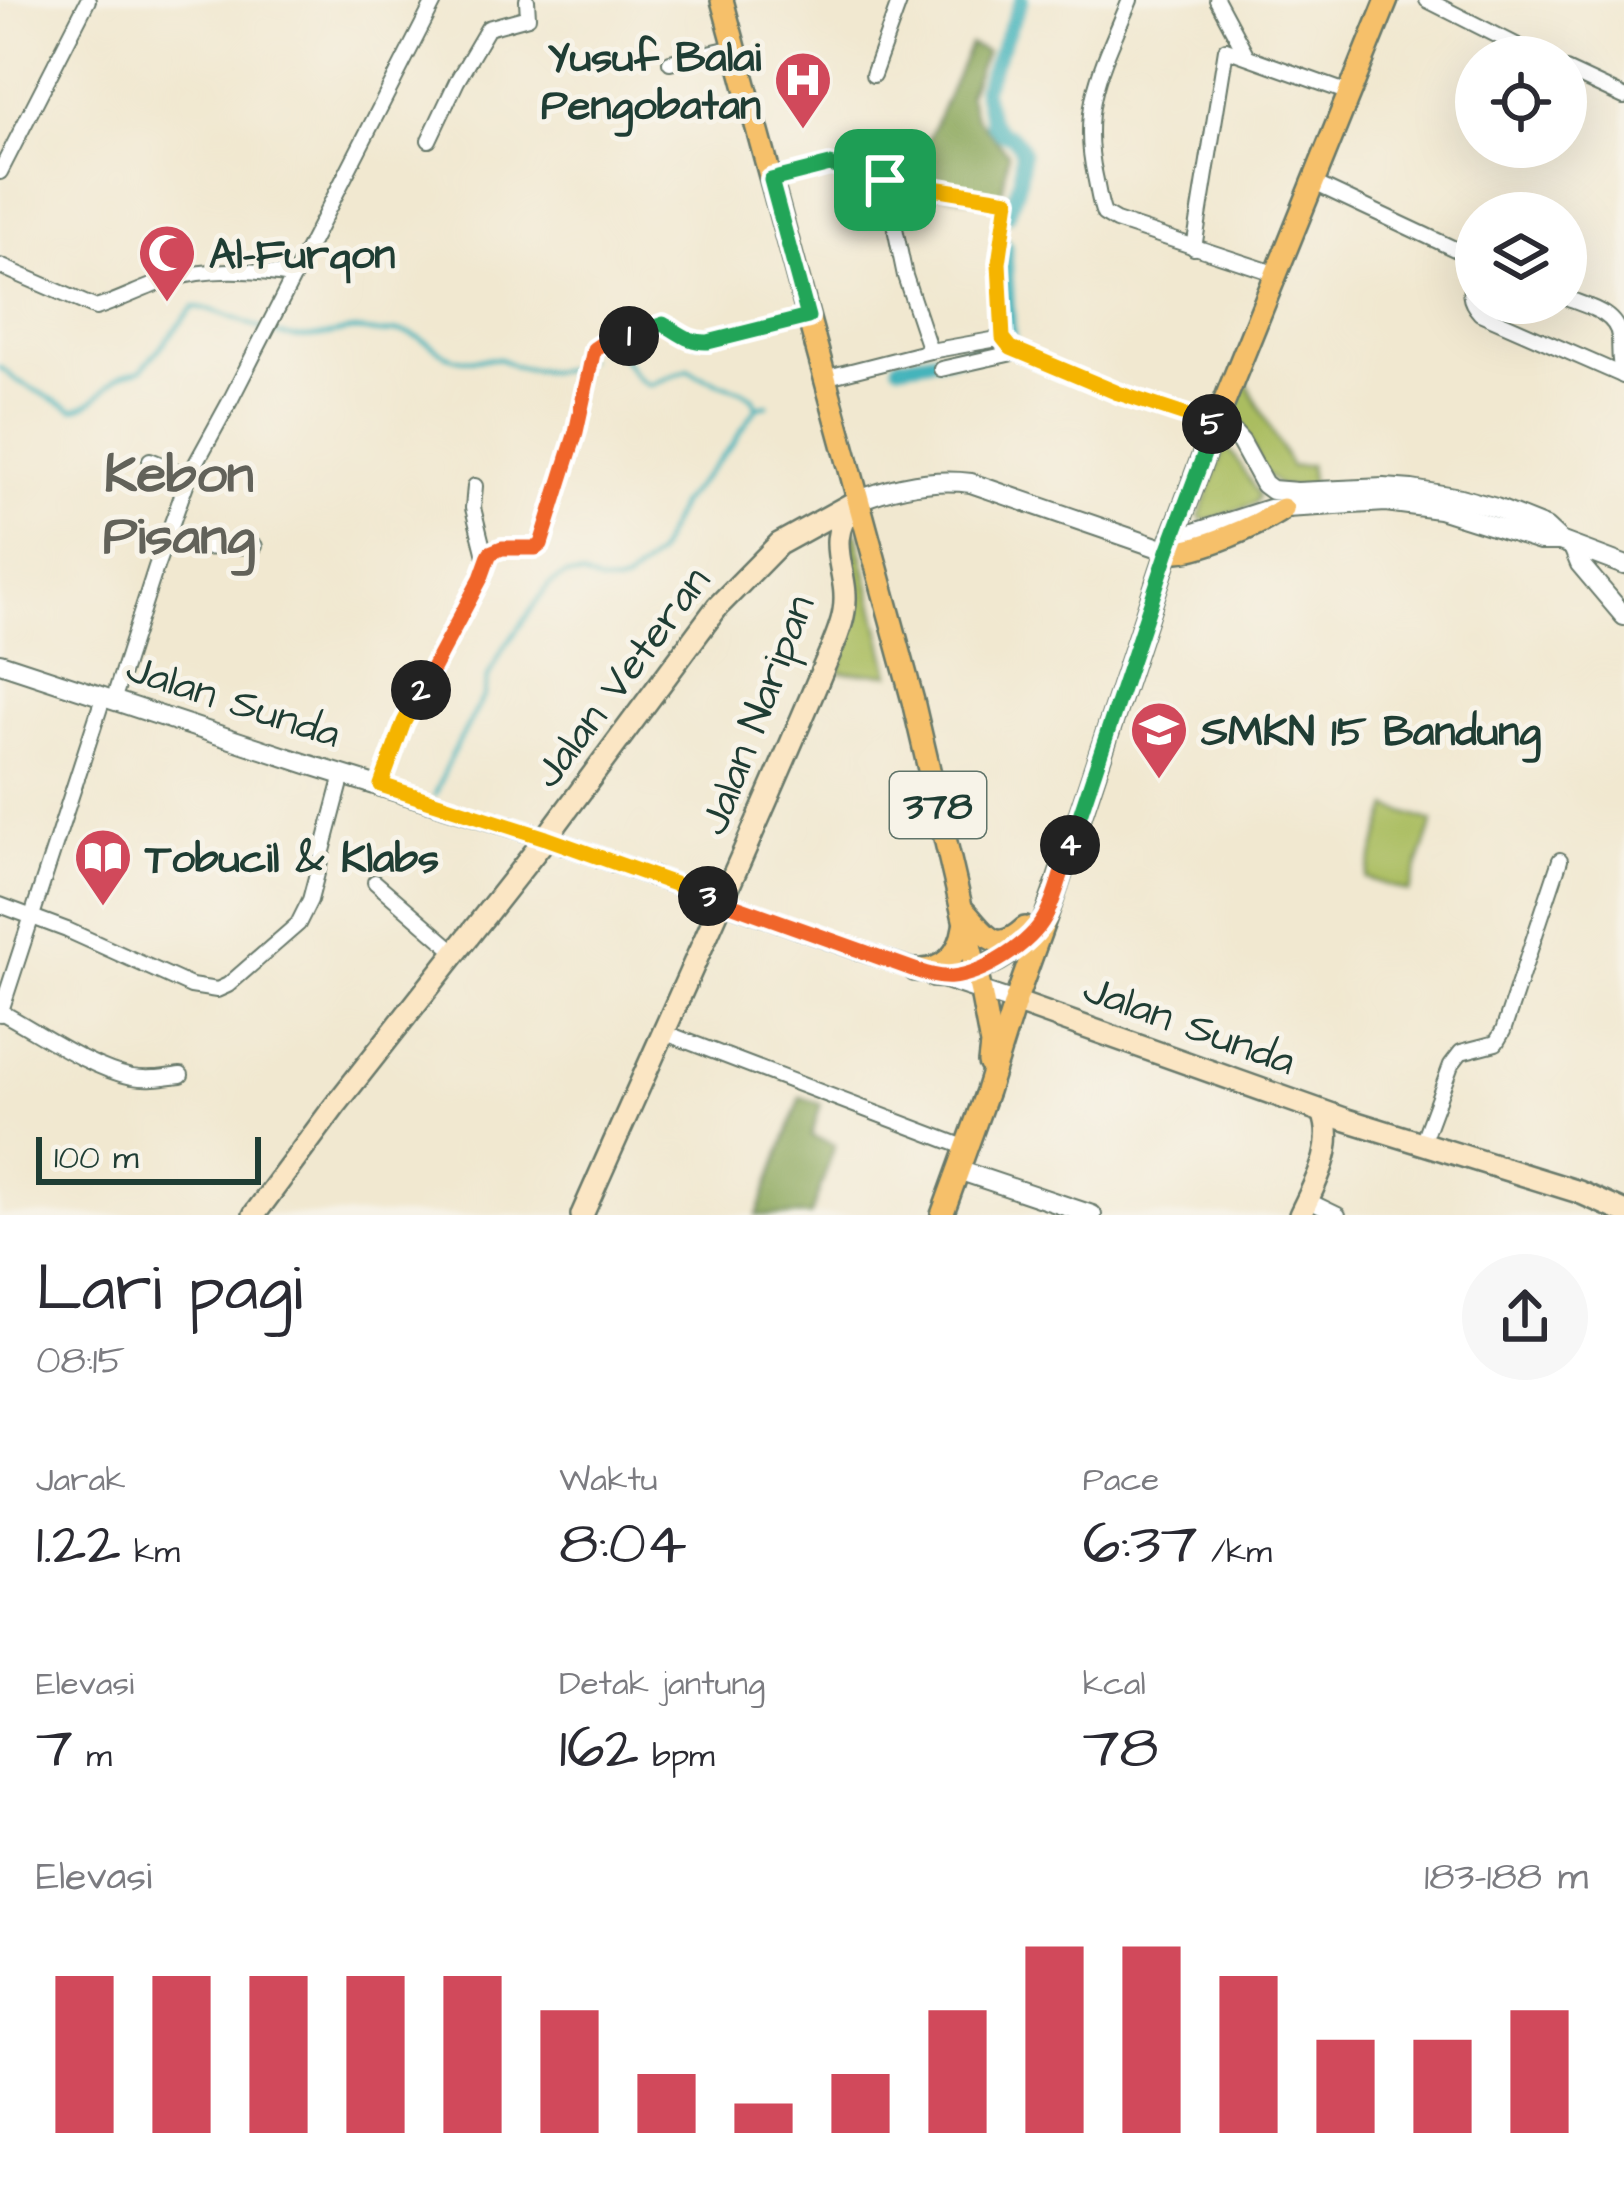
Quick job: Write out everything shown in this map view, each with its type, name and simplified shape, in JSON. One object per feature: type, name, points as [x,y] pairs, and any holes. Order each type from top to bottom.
[{"type":"main road","points":[[722,0],[857,501]]},
{"type":"main road","points":[[942,1215],[1170,545],[1387,0]]},
{"type":"main road","name":"378","points":[[857,501],[887,598],[962,909]]},
{"type":"main road","name":"Jalan Veteran","points":[[254,1215],[546,838],[718,606],[790,536],[857,501]]},
{"type":"main road","name":"Jalan Naripan","points":[[582,1215],[723,901],[843,616],[838,535],[847,511],[857,501]]},
{"type":"main road","points":[[1170,545],[1186,552],[1283,509]]},
{"type":"main road","points":[[962,909],[984,935],[1003,941],[1016,937],[1053,896]]},
{"type":"main road","points":[[924,973],[951,958],[964,935],[962,909]]},
{"type":"main road","points":[[962,909],[991,1045],[987,1091]]},
{"type":"main road","points":[[924,973],[978,981],[1044,919]]},
{"type":"main road","name":"Jalan Sunda","points":[[1015,1002],[1422,1143],[1578,1204],[1624,1212]]},
{"type":"main road","points":[[1304,1208],[1328,1147],[1329,1127],[1337,1117]]},
{"type":"street","points":[[0,172],[88,0]]},
{"type":"street","points":[[181,1075],[146,1078],[112,1070],[0,1013],[189,476],[435,0]]},
{"type":"street","points":[[429,140],[488,28],[528,17],[527,0]]},
{"type":"street","points":[[873,75],[900,0]]},
{"type":"street","points":[[1130,0],[1090,109],[1089,151],[1104,214],[1277,274]]},
{"type":"street","points":[[1217,0],[1247,56]]},
{"type":"street","points":[[1427,0],[1498,36]]},
{"type":"street","points":[[670,62],[735,47]]},
{"type":"street","points":[[1194,248],[1226,49],[1349,93]]},
{"type":"street","points":[[1587,80],[1624,97]]},
{"type":"street","points":[[771,180],[830,165],[885,180],[1008,200],[999,263],[1009,344]]},
{"type":"street","points":[[885,180],[904,276],[930,351]]},
{"type":"street","points":[[1314,183],[1455,249]]},
{"type":"street","points":[[0,266],[97,308],[198,272],[251,270],[292,276]]},
{"type":"street","points":[[1587,308],[1612,319],[1623,376]]},
{"type":"street","points":[[381,785],[406,716],[487,560],[496,550],[541,544],[576,432],[594,349],[659,325],[696,343],[808,317]]},
{"type":"street","points":[[1505,324],[1623,376]]},
{"type":"street","points":[[941,369],[1009,344]]},
{"type":"street","points":[[824,378],[930,351],[1009,344],[1118,393],[1232,432],[1272,490],[1384,488],[1440,495],[1546,527],[1566,544],[1624,616]]},
{"type":"street","points":[[150,460],[189,476]]},
{"type":"street","points":[[857,501],[887,489],[924,483],[971,483],[1170,545]]},
{"type":"street","points":[[475,486],[473,508],[487,560]]},
{"type":"street","points":[[1283,509],[1356,502],[1410,504],[1456,513],[1540,542],[1566,544],[1624,565]]},
{"type":"street","points":[[162,549],[255,546]]},
{"type":"street","name":"Jalan Sunda","points":[[0,663],[546,838],[924,973]]},
{"type":"street","points":[[0,905],[190,986],[218,990],[229,986],[298,924],[310,900],[344,775]]},
{"type":"street","points":[[1422,1143],[1451,1065],[1461,1052],[1496,1043],[1503,1031],[1560,860]]},
{"type":"street","points":[[375,882],[457,953]]},
{"type":"street","name":"Jalan Sunda","points":[[978,981],[1015,1002]]},
{"type":"street","points":[[663,1032],[967,1148]]},
{"type":"street","points":[[958,1170],[1092,1215]]},
{"type":"street","points":[[1304,1208],[1338,1215]]},
{"type":"green space","points":[[970,45],[986,51],[968,94],[975,116],[1008,153],[1000,204],[907,188]]},
{"type":"green space","points":[[1242,374],[1291,467],[1309,465],[1312,488],[1279,486],[1264,472],[1231,399]]},
{"type":"green space","points":[[1227,450],[1258,499],[1203,520],[1199,517]]},
{"type":"green space","points":[[857,533],[890,674],[838,672],[853,604],[850,534]]},
{"type":"green space","points":[[1389,807],[1433,822],[1409,892],[1366,878]]},
{"type":"green space","points":[[801,1097],[821,1104],[811,1136],[835,1145],[811,1215],[757,1215]]},
{"type":"waterway","points":[[1008,215],[1020,179],[1022,152],[991,121],[983,89],[1022,0]]},
{"type":"waterway","points":[[899,365],[1004,347],[1009,339],[1005,245]]},
{"type":"waterway","points":[[0,367],[73,410],[90,403],[123,375],[142,369],[194,307],[292,337],[356,330],[402,332],[457,359],[498,359],[534,370],[561,370],[586,359]]},
{"type":"waterway","points":[[601,351],[616,353],[650,385],[689,369],[743,391],[757,407]]},
{"type":"waterway","points":[[435,795],[502,651],[549,585],[566,575],[615,585],[626,582],[656,556],[680,504],[731,446],[757,407],[768,405]]},
{"type":"place","name":"Yusuf Balai Pengobatan","points":[[803,131]]},
{"type":"place","name":"Al-Furqon","points":[[167,304]]},
{"type":"place","name":"SMKN 15 Bandung","points":[[1159,781]]},
{"type":"place","name":"Tobucil & Klabs","points":[[103,908]]},
{"type":"district","name":"Kebon Pisang","points":[[179,503]]},
{"type":"route","points":[[830,165],[885,180],[1008,200],[999,263],[1003,338],[1011,348],[1118,393],[1215,425],[1044,919],[1014,950],[953,977],[915,970],[546,838],[381,785],[406,716],[490,553],[541,544],[576,432],[594,349],[659,325],[696,343],[808,317],[771,180],[830,165]]}]
